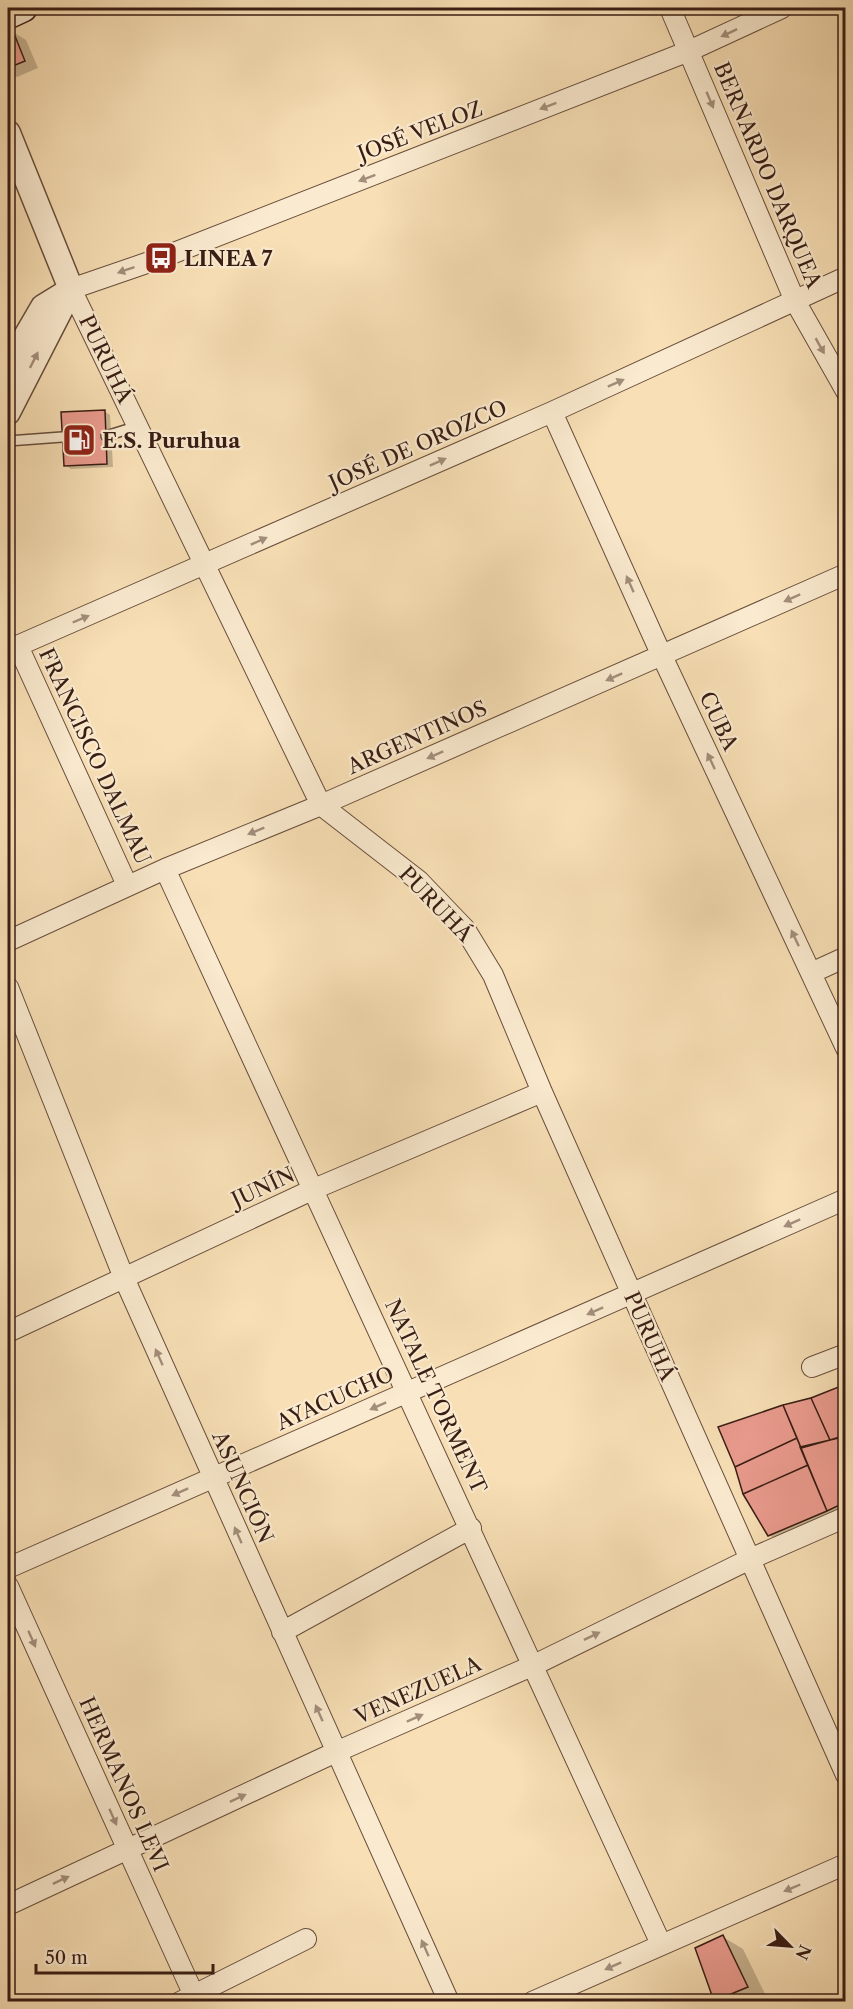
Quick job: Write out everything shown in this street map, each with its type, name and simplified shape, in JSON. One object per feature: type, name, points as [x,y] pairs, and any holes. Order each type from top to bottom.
[{"type":"main road","points":[[8,15],[23,8]]},
{"type":"street","name":"BERNARDO DARQUEA","points":[[670,8],[795,301],[846,391]]},
{"type":"street","name":"JOSÉ VELOZ","points":[[71,289],[161,258],[689,51],[782,8]]},
{"type":"street","name":"PURUHÁ","points":[[8,133],[71,289],[321,805],[419,881],[465,929],[493,975],[542,1092],[846,1775]]},
{"type":"street","name":"JOSÉ DE OROZCO","points":[[13,648],[205,566],[552,412],[846,277]]},
{"type":"street","points":[[10,354],[43,307],[71,289]]},
{"type":"street","points":[[8,412],[71,289]]},
{"type":"street","name":"CUBA","points":[[552,412],[662,656],[846,1048]]},
{"type":"street","name":"ARGENTINOS","points":[[8,941],[128,885],[321,805],[846,574]]},
{"type":"street","name":"FRANCISCO DALMAU","points":[[13,648],[128,885]]},
{"type":"street","name":"NATALE TORMENT","points":[[165,869],[661,1944]]},
{"type":"street","points":[[811,973],[846,957]]},
{"type":"street","name":"ASUNCIÓN","points":[[8,987],[124,1278],[449,2001]]},
{"type":"street","name":"JUNÍN","points":[[8,1332],[314,1189],[542,1092]]},
{"type":"street","name":"AYACUCHO","points":[[8,1568],[846,1199]]},
{"type":"street","points":[[812,1366],[846,1354]]},
{"type":"street","name":"VENEZUELA","points":[[8,1905],[336,1752],[534,1665],[750,1559],[846,1516]]},
{"type":"street","points":[[282,1632],[471,1528]]},
{"type":"street","name":"HERMANOS LEVI","points":[[8,1586],[128,1850],[190,1999]]},
{"type":"street","points":[[532,2001],[846,1864]]},
{"type":"street","points":[[190,1999],[306,1940]]},
{"type":"lane","points":[[106,436],[139,426]]},
{"type":"lane","points":[[8,441],[62,437]]},
{"type":"building","points":[[13,31],[25,61],[8,68],[8,33]]},
{"type":"building","points":[[105,410],[107,464],[64,466],[61,412]]},
{"type":"building","points":[[846,1384],[846,1435],[830,1440],[811,1398]]},
{"type":"building","points":[[811,1398],[830,1440],[801,1448],[783,1405]]},
{"type":"building","points":[[783,1405],[797,1438],[735,1467],[718,1427]]},
{"type":"building","points":[[843,1437],[846,1502],[827,1511],[800,1447]]},
{"type":"building","points":[[797,1438],[808,1465],[743,1494],[735,1467]]},
{"type":"building","points":[[808,1465],[827,1511],[768,1536],[743,1494]]},
{"type":"building","points":[[723,1935],[748,1987],[714,2001],[695,1948]]},
{"type":"place","name":"LINEA 7","points":[[161,258]]},
{"type":"place","name":"E.S. Puruhua","points":[[79,440]]}]
